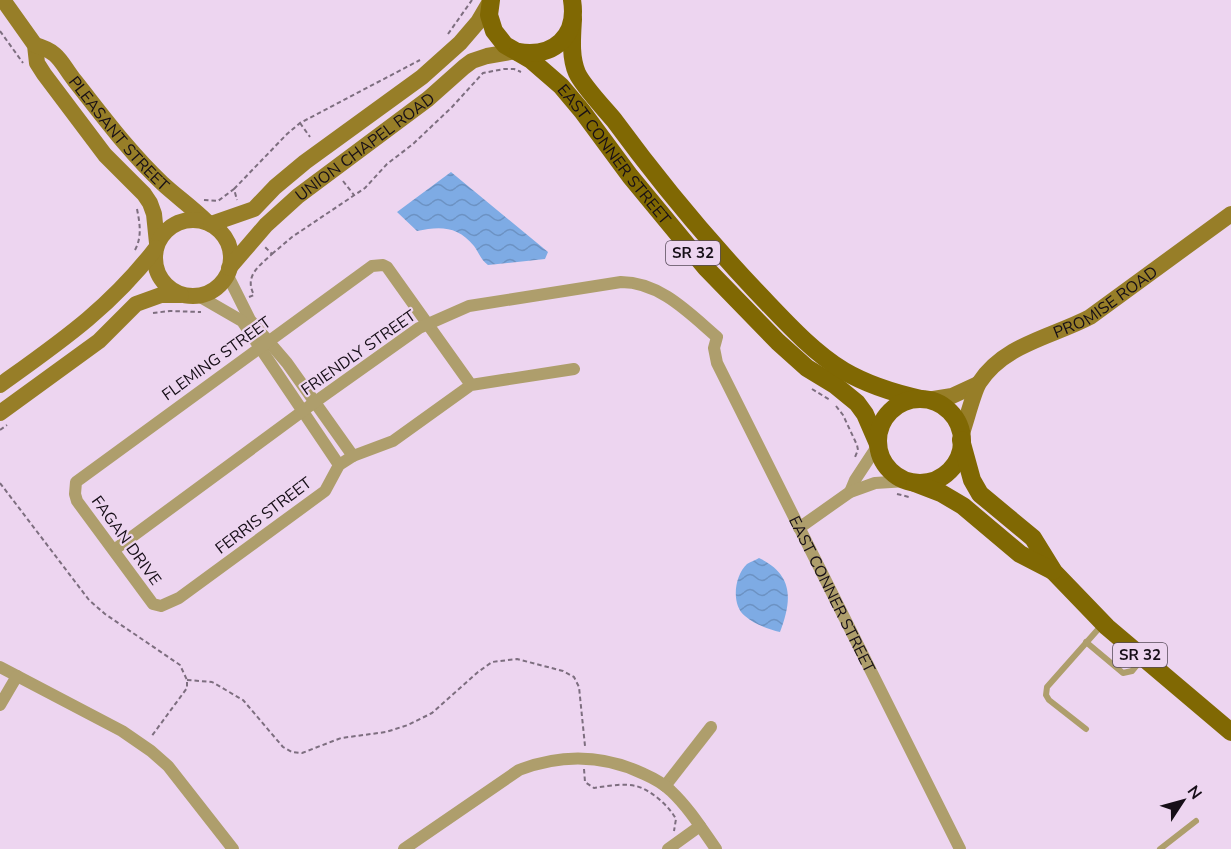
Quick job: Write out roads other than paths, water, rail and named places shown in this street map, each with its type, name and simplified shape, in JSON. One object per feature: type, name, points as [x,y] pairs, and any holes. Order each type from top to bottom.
[{"type":"main road","name":"PLEASANT STREET","points":[[3,0],[35,45],[37,63],[44,74],[105,155],[150,203],[157,245]]},
{"type":"main road","name":"SR 32","points":[[491,0],[489,15],[494,31],[505,45],[516,51]]},
{"type":"main road","name":"UNION CHAPEL ROAD","points":[[209,223],[254,209],[274,187],[305,162],[422,76],[460,43],[478,22],[491,0]]},
{"type":"main road","name":"SR 32","points":[[572,0],[573,19]]},
{"type":"main road","points":[[516,51],[535,54],[551,50],[562,41],[573,19]]},
{"type":"main road","name":"EAST CONNER STREET","points":[[573,19],[573,60],[582,81],[653,173],[770,306],[826,358],[844,371],[895,393],[924,399]]},
{"type":"main road","name":"PLEASANT STREET","points":[[35,45],[52,50],[134,154],[161,182],[209,223]]},
{"type":"main road","name":"UNION CHAPEL ROAD","points":[[228,271],[266,225],[298,196],[428,99],[464,66],[488,56],[516,51]]},
{"type":"main road","name":"EAST CONNER STREET","points":[[516,51],[551,76],[571,96],[667,223],[748,312],[807,368],[835,385],[857,403],[865,414],[878,444]]},
{"type":"main road","name":"PROMISE ROAD","points":[[924,399],[952,396],[978,384],[1008,354],[1034,340],[1073,326],[1090,317],[1231,214]]},
{"type":"main road","points":[[0,413],[99,341],[136,304],[161,296],[192,295],[215,288],[228,271],[231,258],[225,238],[209,223],[187,220],[162,234],[154,258],[160,278],[177,292],[192,295]]},
{"type":"main road","points":[[0,385],[88,320],[118,293],[157,245]]},
{"type":"main road","name":"PROMISE ROAD","points":[[961,438],[978,384]]},
{"type":"main road","points":[[924,399],[946,409],[958,426],[961,438],[959,456],[950,470],[943,476],[907,489],[884,463],[878,444],[881,424],[893,408],[901,403],[924,399]]},
{"type":"main road","name":"SR 32","points":[[961,438],[975,488],[1033,538],[1054,572],[1104,623],[1231,732]]},
{"type":"main road","name":"SR 32","points":[[907,489],[940,493],[963,506],[1020,554],[1054,572]]},
{"type":"street","name":"FLEMING STREET","points":[[74,487],[76,482],[367,268],[377,265],[387,267],[427,324]]},
{"type":"street","points":[[228,271],[263,344],[339,465],[354,456],[393,441],[471,385],[574,369]]},
{"type":"street","name":"FRIENDLY STREET","points":[[114,550],[419,328],[469,306],[631,282],[660,292],[717,336]]},
{"type":"street","points":[[192,295],[242,321],[263,344],[287,363],[354,456]]},
{"type":"street","points":[[427,324],[471,385]]},
{"type":"street","name":"EAST CONNER STREET","points":[[717,336],[714,348],[717,363],[960,849]]},
{"type":"street","points":[[850,492],[878,444]]},
{"type":"street","name":"FERRIS STREET","points":[[160,606],[179,598],[325,491],[339,465]]},
{"type":"street","points":[[799,528],[850,492],[875,483],[907,489]]},
{"type":"street","name":"FAGAN DRIVE","points":[[74,487],[77,501],[153,604],[160,606]]},
{"type":"street","points":[[0,667],[122,731],[144,746],[168,766],[233,849]]},
{"type":"street","points":[[0,705],[17,676]]},
{"type":"street","points":[[665,786],[711,727]]},
{"type":"street","points":[[404,849],[519,771],[537,764],[577,757],[602,759],[627,766],[665,786],[687,808],[716,849]]},
{"type":"street","points":[[668,849],[700,826]]},
{"type":"lane","points":[[1086,729],[1049,700],[1046,695],[1047,687],[1104,623]]},
{"type":"lane","points":[[1086,642],[1123,673],[1132,671],[1143,658]]},
{"type":"lane","points":[[1160,849],[1196,821]]},
{"type":"water","points":[[451,172],[548,252],[545,259],[488,265],[468,239],[462,235],[441,228],[417,231],[397,212]]},
{"type":"water","points":[[759,558],[779,572],[787,589],[787,609],[780,632],[766,628],[745,616],[736,598],[737,583],[743,569],[747,564]]}]
